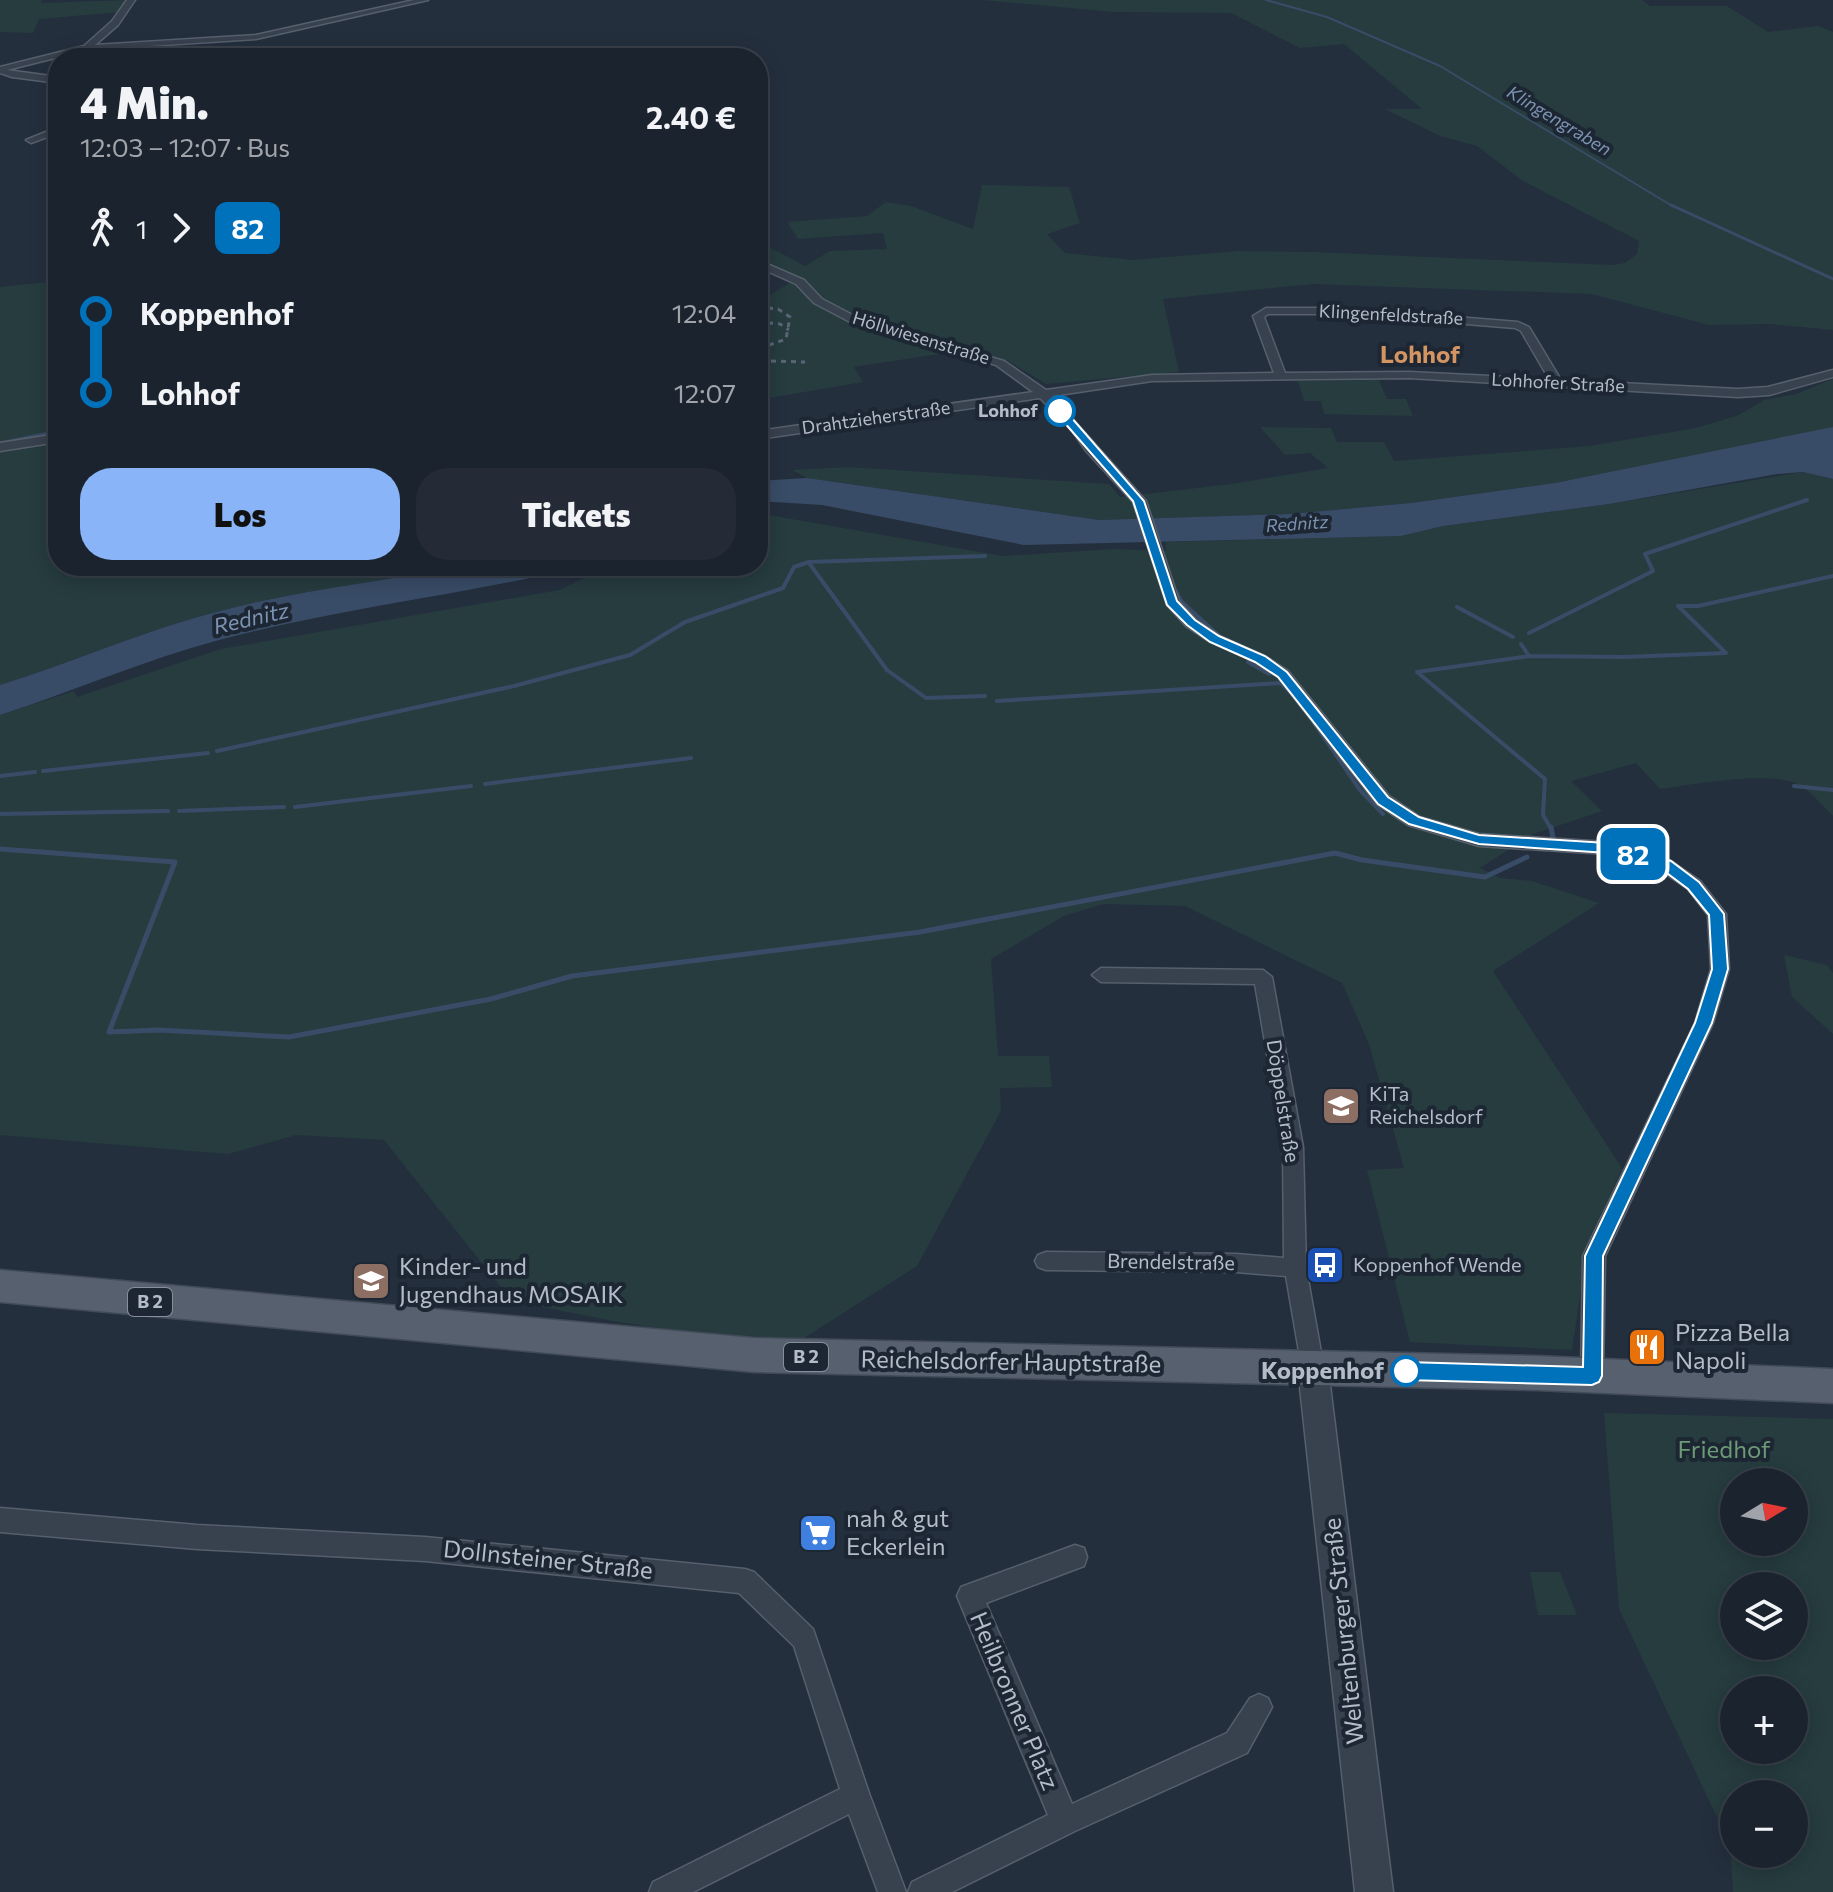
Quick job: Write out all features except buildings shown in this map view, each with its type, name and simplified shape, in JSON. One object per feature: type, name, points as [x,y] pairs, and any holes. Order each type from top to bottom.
[{"type":"main road","name":"Reichelsdorfer Hauptstraße","points":[[0,1286],[739,1355],[1592,1376],[1833,1386]]},
{"type":"street","points":[[87,48],[115,23],[131,0]]},
{"type":"street","points":[[87,48],[256,37],[424,0]]},
{"type":"street","points":[[0,70],[48,58]]},
{"type":"street","points":[[0,70],[12,75],[48,79]]},
{"type":"street","points":[[31,140],[48,134]]},
{"type":"street","name":"Höllwiesenstraße","points":[[768,268],[800,282],[818,301],[858,322],[1000,363],[1041,392],[1074,425],[1141,506],[1163,583],[1172,602],[1191,623],[1215,639],[1260,659],[1283,674],[1383,800],[1393,807],[1414,821],[1479,840],[1607,848],[1639,855],[1665,865],[1694,885],[1717,914],[1720,969],[1704,1023],[1594,1256],[1592,1376]]},
{"type":"street","name":"Klingenfeldstraße","points":[[1281,377],[1258,316],[1266,311],[1344,311],[1518,325],[1525,329],[1558,384]]},
{"type":"street","name":"Lohhofer Straße","points":[[1041,392],[1152,378],[1409,375],[1738,393],[1769,391],[1833,373]]},
{"type":"street","name":"Drahtzieherstraße","points":[[768,433],[1041,392]]},
{"type":"street","points":[[0,447],[48,440]]},
{"type":"street","name":"Döppelstraße","points":[[1101,975],[1263,977],[1293,1147],[1295,1268],[1313,1369]]},
{"type":"street","name":"Brendelstraße","points":[[1046,1261],[1236,1263],[1295,1268]]},
{"type":"street","name":"Weltenburger Straße","points":[[1313,1369],[1374,1892]]},
{"type":"street","name":"Dollnsteiner Straße","points":[[0,1520],[197,1537],[425,1549],[745,1581],[804,1638],[856,1796],[892,1892]]},
{"type":"street","name":"Heilbronner Platz","points":[[1065,1821],[970,1596],[1075,1557]]},
{"type":"street","points":[[922,1892],[1065,1821],[1237,1743],[1259,1707]]},
{"type":"street","points":[[663,1892],[856,1796]]},
{"type":"green space","points":[[0,0],[42,0],[41,3],[129,0],[121,12],[39,19],[33,33],[0,32]]},
{"type":"green space","points":[[983,0],[1642,0],[1650,6],[1727,6],[1768,32],[1818,26],[1833,32],[1833,330],[1770,324],[1709,325],[1592,294],[1313,284],[1163,299],[1179,372],[1046,384],[1008,361],[965,350],[854,367],[863,382],[768,398],[768,296],[798,278],[768,264],[768,246],[805,266],[830,251],[887,249],[883,233],[798,239],[787,222],[867,216],[886,202],[911,206],[973,229],[982,185],[1069,187],[1080,223],[1047,234],[1065,253],[1133,260],[1238,251],[1313,252],[1612,265],[1625,263],[1637,254],[1639,241],[1523,181],[1477,146],[1440,136],[1385,109],[1422,109],[1344,44],[1300,48],[1231,13],[1113,12]]},
{"type":"green space","points":[[48,282],[48,576],[403,576],[311,591],[220,611],[164,627],[0,685],[0,287]]},
{"type":"green space","points":[[1833,379],[1833,427],[1555,483],[1411,503],[1290,514],[1099,520],[807,478],[792,470],[849,467],[1109,484],[1120,497],[1231,484],[1328,468],[1310,453],[1285,455],[1260,427],[1331,428],[1337,442],[1384,442],[1394,461],[1590,446],[1696,428],[1739,415],[1764,400],[1796,394]]},
{"type":"green space","points":[[1379,380],[1387,399],[1406,399],[1413,416],[1324,414],[1321,401],[1304,401],[1298,381]]},
{"type":"green space","points":[[1803,472],[1833,479],[1833,816],[1814,796],[1789,781],[1754,778],[1660,789],[1636,763],[1571,781],[1602,811],[1533,834],[1480,868],[1500,878],[1532,881],[1599,903],[1493,971],[1622,1168],[1587,1249],[1572,1350],[1410,1342],[1367,1170],[1404,1168],[1369,1044],[1342,983],[1185,906],[1103,904],[1064,916],[991,959],[998,1056],[1049,1056],[1052,1087],[1000,1088],[1001,1111],[917,1266],[790,1347],[618,1322],[512,1301],[384,1140],[296,1135],[228,1154],[0,1135],[0,715],[74,691],[77,697],[221,649],[559,590],[589,576],[768,576],[768,515],[1003,556],[1113,549],[1166,551],[1165,542],[1401,536],[1443,526],[1609,504]]},
{"type":"green space","points":[[1784,955],[1827,965],[1833,973],[1833,1034],[1792,997]]},
{"type":"green space","name":"Friedhof","points":[[1604,1413],[1833,1419],[1833,1892],[1733,1892],[1731,1868],[1808,1868],[1808,1780],[1720,1780],[1720,1824],[1619,1609]]},
{"type":"green space","points":[[1530,1572],[1560,1572],[1577,1615],[1538,1615]]},
{"type":"water","name":"Rednitz","points":[[1833,427],[1833,479],[1803,472],[1777,474],[1609,504],[1443,526],[1401,536],[1024,545],[822,505],[768,502],[768,480],[807,478],[1099,520],[1290,514],[1411,503],[1555,483]]},
{"type":"water","name":"Rednitz","points":[[406,576],[536,576],[257,630],[164,657],[0,715],[0,685],[164,627],[281,597]]},
{"type":"waterway","name":"Klingengraben","points":[[1266,0],[1327,17],[1440,66],[1674,207]]},
{"type":"waterway","name":"Klingengraben","points":[[1671,205],[1833,279]]},
{"type":"waterway","points":[[0,443],[48,433]]},
{"type":"waterway","points":[[1529,633],[1653,571],[1645,554],[1807,500]]},
{"type":"waterway","points":[[217,751],[514,686],[630,655],[685,622],[783,588],[794,567],[809,562],[985,556]]},
{"type":"waterway","points":[[809,563],[887,670],[926,698],[985,696]]},
{"type":"waterway","points":[[1529,656],[1625,657],[1726,653],[1678,606],[1698,606],[1833,576]]},
{"type":"waterway","points":[[1175,590],[1182,602],[1218,635]]},
{"type":"waterway","points":[[1457,607],[1513,637]]},
{"type":"waterway","points":[[1521,644],[1529,656]]},
{"type":"waterway","points":[[1529,656],[1417,672],[1545,779],[1543,815],[1551,829]]},
{"type":"waterway","points":[[1248,662],[1269,674]]},
{"type":"waterway","points":[[997,701],[1281,683],[1290,692]]},
{"type":"waterway","points":[[1314,723],[1360,790],[1383,814]]},
{"type":"waterway","points":[[43,771],[208,753]]},
{"type":"waterway","points":[[485,784],[691,758]]},
{"type":"waterway","points":[[0,776],[35,772]]},
{"type":"waterway","points":[[295,807],[471,786]]},
{"type":"waterway","points":[[1794,786],[1833,790]]},
{"type":"waterway","points":[[179,811],[284,807]]},
{"type":"waterway","points":[[0,814],[168,811]]},
{"type":"waterway","points":[[1551,827],[1553,838]]},
{"type":"waterway","points":[[0,849],[175,862],[109,1032],[158,1030],[289,1037],[491,999],[572,976],[920,932],[1335,853],[1362,860],[1485,877],[1527,857]]},
{"type":"railway","points":[[768,308],[778,309],[790,317],[788,329]]},
{"type":"railway","points":[[768,323],[780,324],[788,329]]},
{"type":"railway","points":[[768,345],[786,339],[788,329]]},
{"type":"railway","points":[[771,361],[805,362]]},
{"type":"bus line","name":"82","points":[[1060,411],[1139,501],[1163,583],[1172,602],[1191,623],[1215,639],[1260,659],[1283,674],[1383,800],[1414,821],[1479,840],[1607,848],[1639,855],[1665,865],[1694,885],[1717,914],[1720,969],[1704,1023],[1594,1256],[1592,1376],[1406,1371]]},
{"type":"place","name":"Lohhof","points":[[1060,411]]},
{"type":"place","name":"KiTa Reichelsdorf","points":[[1341,1106]]},
{"type":"place","name":"Koppenhof Wende","points":[[1325,1265]]},
{"type":"place","name":"Kinder- und Jugendhaus MOSAIK","points":[[371,1281]]},
{"type":"place","name":"Pizza Bella Napoli","points":[[1647,1347]]},
{"type":"place","name":"Koppenhof","points":[[1406,1371]]},
{"type":"place","name":"nah & gut Eckerlein","points":[[818,1533]]},
{"type":"district","name":"Lohhof","points":[[1420,355]]}]
